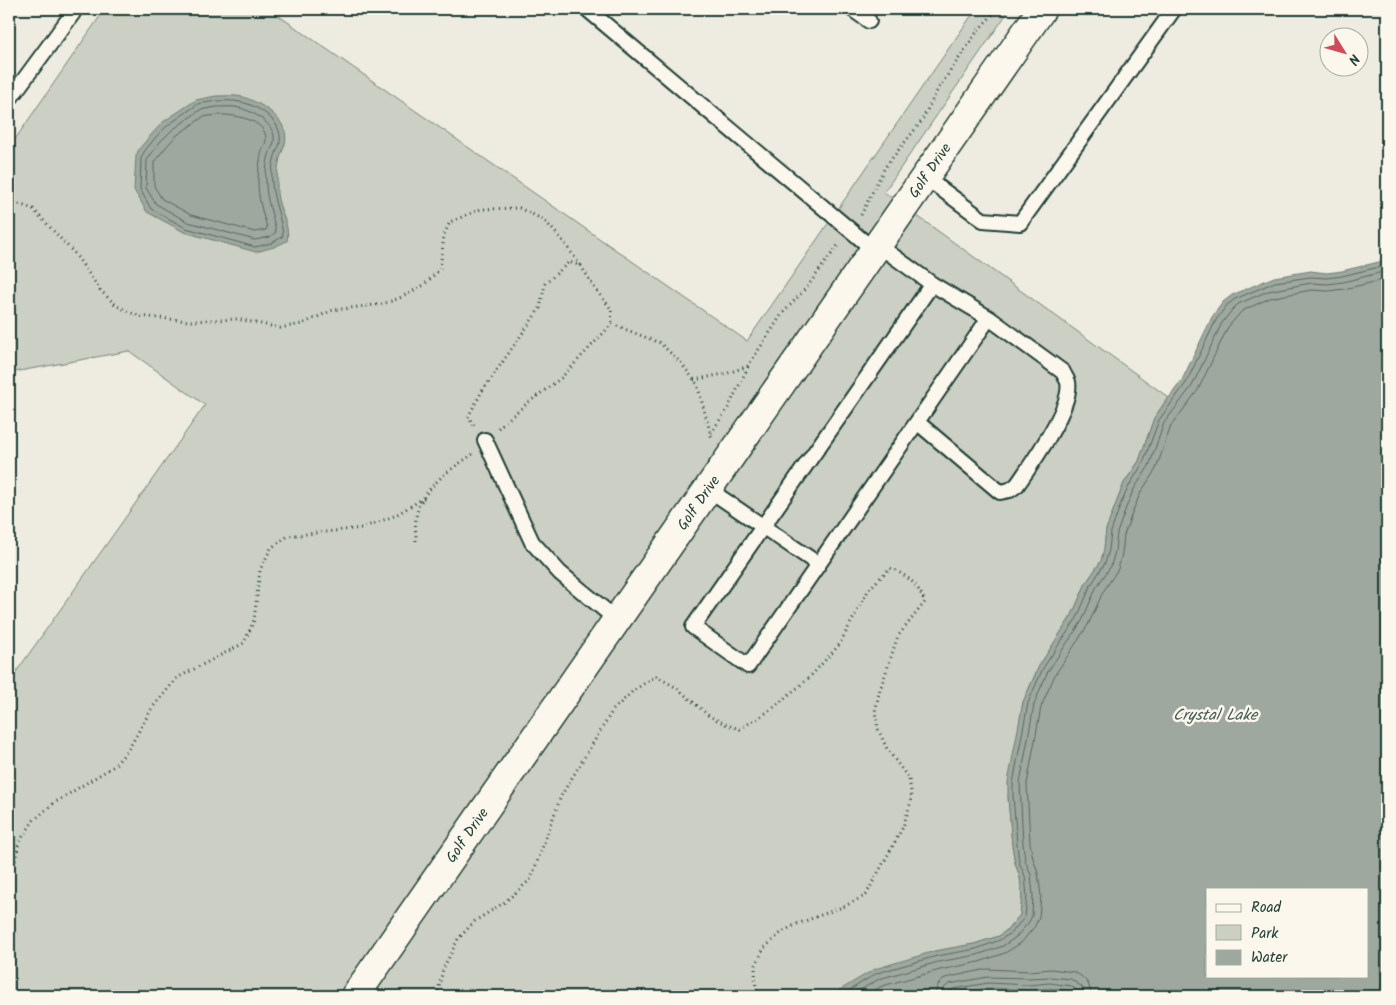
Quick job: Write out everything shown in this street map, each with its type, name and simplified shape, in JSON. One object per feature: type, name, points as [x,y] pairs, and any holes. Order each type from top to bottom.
[{"type":"street","name":"Golf Drive","points":[[356,996],[1042,9]]},
{"type":"lane","points":[[9,100],[72,13],[72,9]]},
{"type":"lane","points":[[587,9],[876,247],[932,284],[989,318],[1063,372],[1068,383],[1066,400],[1047,442],[1017,485],[1010,490],[1000,492],[917,422]]},
{"type":"lane","points":[[852,9],[869,21]]},
{"type":"lane","points":[[925,177],[983,220],[1020,223],[1174,9]]},
{"type":"lane","points":[[932,284],[693,627],[748,666],[989,318]]},
{"type":"lane","points":[[485,440],[532,542],[560,573],[617,620]]},
{"type":"lane","points":[[714,480],[763,527],[818,564]]},
{"type":"path","points":[[860,217],[885,167],[921,122],[938,89],[979,29],[998,9]]},
{"type":"path","points":[[9,203],[16,203],[33,209],[75,254],[101,291],[117,306],[138,316],[189,321],[236,318],[280,328],[302,324],[333,310],[383,304],[402,297],[424,285],[440,269],[444,235],[450,222],[481,209],[519,208],[544,220],[563,241],[611,309],[612,324],[561,378],[520,409],[485,440],[473,454],[442,475],[424,498],[416,517],[416,541]]},
{"type":"path","points":[[710,434],[728,408],[748,366],[782,314],[807,287],[841,241]]},
{"type":"path","points":[[485,440],[468,417],[481,393],[540,308],[545,284],[569,262],[581,266]]},
{"type":"path","points":[[612,324],[660,344],[681,363],[697,384],[710,434],[714,480]]},
{"type":"path","points":[[694,380],[728,373],[748,366]]},
{"type":"path","points":[[9,890],[19,842],[34,820],[54,803],[114,766],[128,750],[152,708],[177,678],[244,643],[254,620],[260,570],[271,548],[288,536],[362,528],[394,516],[424,498]]},
{"type":"path","points":[[437,996],[443,969],[458,939],[474,921],[505,902],[531,879],[561,796],[612,710],[634,690],[656,676],[676,688],[709,716],[740,729],[769,711],[808,679],[839,645],[869,589],[890,568],[905,574],[919,589],[924,602],[898,636],[879,693],[875,712],[878,729],[887,748],[910,779],[912,798],[903,827],[866,895],[845,906],[797,924],[782,932],[764,948],[755,967],[756,996]]},
{"type":"green space","points":[[105,9],[269,9],[747,341],[976,9],[1010,9],[884,192],[1168,397],[1154,418],[1139,461],[1124,483],[1106,530],[1101,561],[1086,583],[1072,615],[1039,666],[1023,702],[1008,797],[1012,845],[1020,877],[1022,897],[1020,915],[1008,929],[999,936],[974,944],[935,951],[918,957],[838,991],[834,996],[9,996],[9,682],[205,405],[129,351],[9,373],[9,148]]},
{"type":"green space","points":[[988,988],[1030,990],[1050,988],[1070,990],[1075,996],[941,996]]},
{"type":"water","points":[[216,96],[237,96],[251,100],[266,108],[284,128],[286,136],[279,164],[277,193],[288,235],[287,241],[274,247],[256,252],[184,232],[147,212],[134,190],[136,156],[139,149],[151,135],[163,122],[196,100]]},
{"type":"water","name":"Crystal Lake","points":[[1387,260],[1387,996],[1075,996],[1070,990],[1050,988],[1030,990],[988,988],[941,996],[834,996],[838,991],[875,969],[935,951],[974,944],[999,936],[1020,915],[1022,897],[1020,877],[1012,845],[1008,782],[1023,702],[1039,666],[1072,615],[1086,583],[1101,561],[1106,530],[1124,483],[1139,461],[1154,418],[1182,380],[1212,317],[1223,302],[1232,295],[1274,277],[1311,271],[1327,273]]}]
